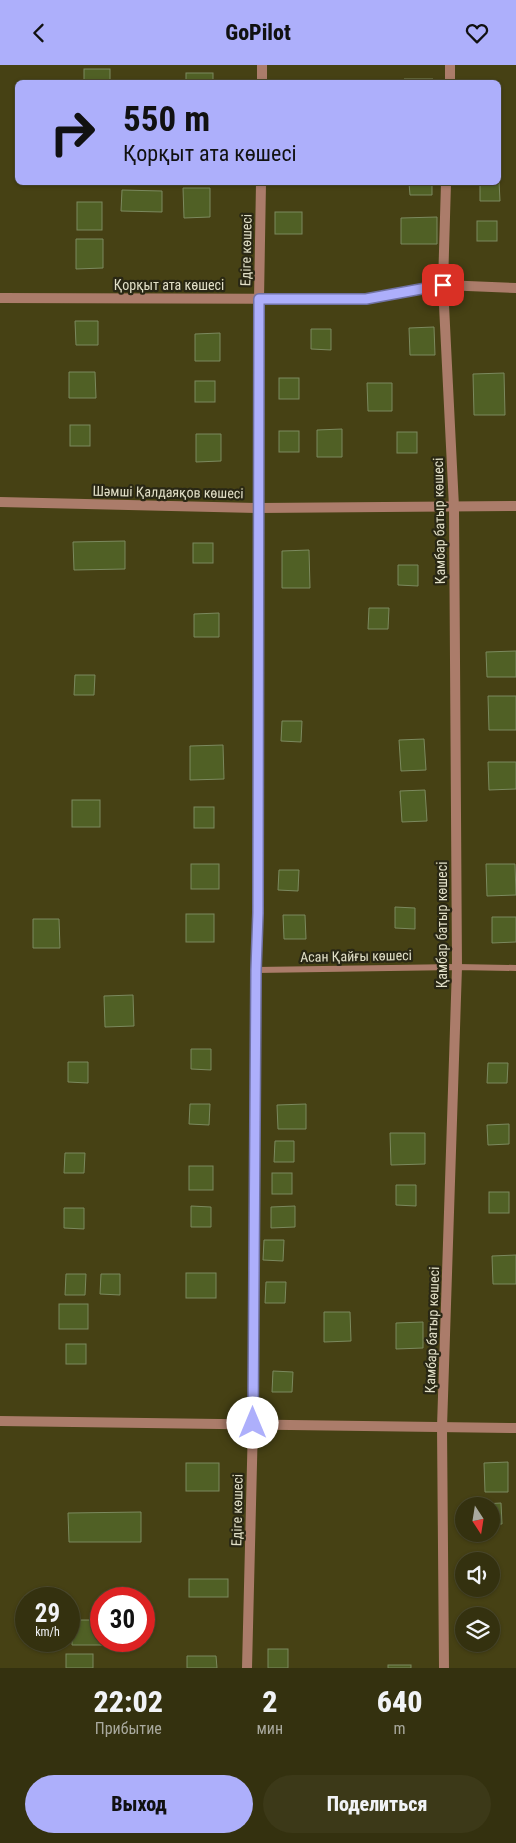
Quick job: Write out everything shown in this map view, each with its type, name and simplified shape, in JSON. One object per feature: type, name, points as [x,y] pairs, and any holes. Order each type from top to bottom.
[{"type":"street","points":[[262,65],[262,80]]},
{"type":"street","points":[[450,65],[450,80]]},
{"type":"street","name":"Едіге көшесі","points":[[247,1668],[253,1423],[258,913],[260,185]]},
{"type":"street","name":"Қамбар батыр көшесі","points":[[444,1668],[442,1427],[457,967],[454,507],[443,285],[446,185]]},
{"type":"street","name":"Қорқыт ата көшесі","points":[[0,298],[366,299],[443,285],[516,288]]},
{"type":"street","name":"Шәмші Қалдаяқов көшесі","points":[[0,502],[258,508],[516,506]]},
{"type":"street","points":[[0,1421],[516,1428]]},
{"type":"lane","name":"Асан Қайғы көшесі","points":[[256,970],[516,968]]},
{"type":"building","points":[[84,69],[110,69],[110,80],[84,80]]},
{"type":"building","points":[[186,73],[213,73],[213,80],[186,80]]},
{"type":"building","points":[[433,79],[433,80],[404,80]]},
{"type":"building","points":[[409,185],[432,185],[432,195],[410,195]]},
{"type":"building","points":[[480,185],[499,185],[500,201],[480,201]]},
{"type":"building","points":[[183,188],[210,188],[210,217],[184,218]]},
{"type":"building","points":[[122,190],[162,191],[162,212],[121,211]]},
{"type":"building","points":[[77,202],[102,202],[102,230],[77,230]]},
{"type":"building","points":[[275,212],[302,212],[302,234],[275,234]]},
{"type":"building","points":[[437,217],[437,244],[401,244],[401,218]]},
{"type":"building","points":[[477,221],[497,221],[497,241],[477,241]]},
{"type":"building","points":[[76,239],[103,239],[103,268],[76,269]]},
{"type":"building","points":[[75,321],[98,321],[98,345],[76,345]]},
{"type":"building","points":[[434,327],[435,355],[410,355],[409,328]]},
{"type":"building","points":[[311,329],[331,329],[331,350],[311,349]]},
{"type":"building","points":[[220,333],[220,361],[195,361],[195,334]]},
{"type":"building","points":[[69,372],[95,372],[96,398],[69,398]]},
{"type":"building","points":[[504,373],[505,415],[474,415],[473,374]]},
{"type":"building","points":[[279,378],[299,378],[299,399],[279,399]]},
{"type":"building","points":[[195,381],[215,381],[215,402],[195,402]]},
{"type":"building","points":[[367,383],[392,383],[392,411],[368,411]]},
{"type":"building","points":[[70,425],[90,425],[90,446],[70,446]]},
{"type":"building","points":[[342,429],[342,457],[317,457],[317,430]]},
{"type":"building","points":[[279,431],[299,431],[299,452],[279,452]]},
{"type":"building","points":[[397,432],[417,432],[417,453],[397,453]]},
{"type":"building","points":[[196,434],[221,434],[221,461],[196,462]]},
{"type":"building","points":[[125,541],[125,569],[74,570],[73,542]]},
{"type":"building","points":[[193,543],[213,543],[213,563],[193,563]]},
{"type":"building","points":[[309,550],[310,588],[282,588],[282,551]]},
{"type":"building","points":[[398,565],[418,565],[418,586],[398,585]]},
{"type":"building","points":[[369,608],[389,608],[388,629],[368,629]]},
{"type":"building","points":[[219,613],[219,637],[194,637],[194,614]]},
{"type":"building","points":[[516,651],[516,677],[487,677],[486,652]]},
{"type":"building","points":[[75,675],[95,675],[94,695],[74,695]]},
{"type":"building","points":[[488,696],[516,696],[516,730],[489,730]]},
{"type":"building","points":[[282,721],[302,721],[301,742],[281,741]]},
{"type":"building","points":[[424,739],[426,770],[401,771],[399,740]]},
{"type":"building","points":[[223,745],[224,779],[190,780],[190,746]]},
{"type":"building","points":[[488,762],[516,762],[516,789],[489,790]]},
{"type":"building","points":[[425,790],[427,821],[402,822],[400,791]]},
{"type":"building","points":[[72,800],[100,800],[100,827],[72,827]]},
{"type":"building","points":[[194,807],[214,807],[214,828],[194,828]]},
{"type":"building","points":[[191,864],[219,864],[219,889],[191,889]]},
{"type":"building","points":[[486,864],[515,864],[516,895],[487,896]]},
{"type":"building","points":[[279,870],[299,870],[298,891],[278,890]]},
{"type":"building","points":[[395,907],[415,908],[415,929],[395,928]]},
{"type":"building","points":[[186,914],[214,914],[214,942],[186,942]]},
{"type":"building","points":[[283,915],[305,915],[306,939],[284,939]]},
{"type":"building","points":[[492,917],[516,917],[516,942],[492,943]]},
{"type":"building","points":[[33,919],[59,919],[60,948],[33,948]]},
{"type":"building","points":[[133,995],[134,1026],[105,1027],[104,996]]},
{"type":"building","points":[[191,1049],[211,1049],[211,1070],[191,1069]]},
{"type":"building","points":[[68,1062],[88,1062],[88,1083],[68,1082]]},
{"type":"building","points":[[488,1063],[508,1063],[507,1083],[487,1083]]},
{"type":"building","points":[[190,1104],[210,1104],[209,1125],[189,1124]]},
{"type":"building","points":[[306,1104],[306,1129],[278,1129],[277,1105]]},
{"type":"building","points":[[509,1124],[509,1144],[488,1145],[487,1125]]},
{"type":"building","points":[[390,1133],[425,1133],[425,1164],[391,1165]]},
{"type":"building","points":[[275,1141],[294,1141],[294,1162],[274,1162]]},
{"type":"building","points":[[65,1153],[85,1153],[84,1173],[64,1173]]},
{"type":"building","points":[[189,1166],[213,1166],[213,1190],[189,1190]]},
{"type":"building","points":[[272,1173],[292,1173],[292,1194],[272,1194]]},
{"type":"building","points":[[396,1185],[416,1185],[416,1206],[396,1205]]},
{"type":"building","points":[[489,1192],[509,1192],[509,1213],[489,1213]]},
{"type":"building","points":[[191,1206],[211,1207],[211,1227],[191,1227]]},
{"type":"building","points":[[295,1206],[295,1227],[271,1228],[271,1207]]},
{"type":"building","points":[[64,1208],[84,1208],[84,1229],[64,1228]]},
{"type":"building","points":[[264,1240],[284,1240],[283,1261],[263,1260]]},
{"type":"building","points":[[516,1255],[516,1284],[493,1284],[492,1256]]},
{"type":"building","points":[[186,1273],[216,1273],[216,1298],[186,1298]]},
{"type":"building","points":[[66,1274],[86,1274],[85,1295],[65,1295]]},
{"type":"building","points":[[101,1274],[120,1274],[120,1295],[100,1294]]},
{"type":"building","points":[[266,1282],[286,1282],[285,1303],[265,1303]]},
{"type":"building","points":[[59,1304],[88,1304],[88,1329],[59,1329]]},
{"type":"building","points":[[324,1312],[350,1312],[351,1341],[324,1342]]},
{"type":"building","points":[[423,1322],[423,1348],[396,1349],[396,1323]]},
{"type":"building","points":[[66,1344],[86,1344],[86,1364],[66,1364]]},
{"type":"building","points":[[273,1371],[293,1372],[292,1392],[272,1392]]},
{"type":"building","points":[[508,1462],[508,1492],[485,1492],[484,1463]]},
{"type":"building","points":[[186,1463],[219,1463],[219,1491],[186,1491]]},
{"type":"building","points":[[501,1503],[502,1524],[500,1524]]},
{"type":"building","points":[[141,1512],[141,1542],[69,1542],[68,1513]]},
{"type":"building","points":[[189,1579],[228,1579],[228,1597],[189,1597]]},
{"type":"building","points":[[80,1620],[90,1620],[90,1645],[80,1645]]},
{"type":"building","points":[[268,1649],[288,1649],[288,1668],[268,1668]]},
{"type":"building","points":[[66,1654],[93,1654],[93,1668],[66,1668]]},
{"type":"building","points":[[187,1656],[216,1656],[217,1668],[187,1668]]},
{"type":"building","points":[[388,1665],[411,1665],[411,1668],[388,1668]]},
{"type":"route","points":[[253,1423],[252,1338],[258,913],[259,299],[366,299],[443,285]]}]
